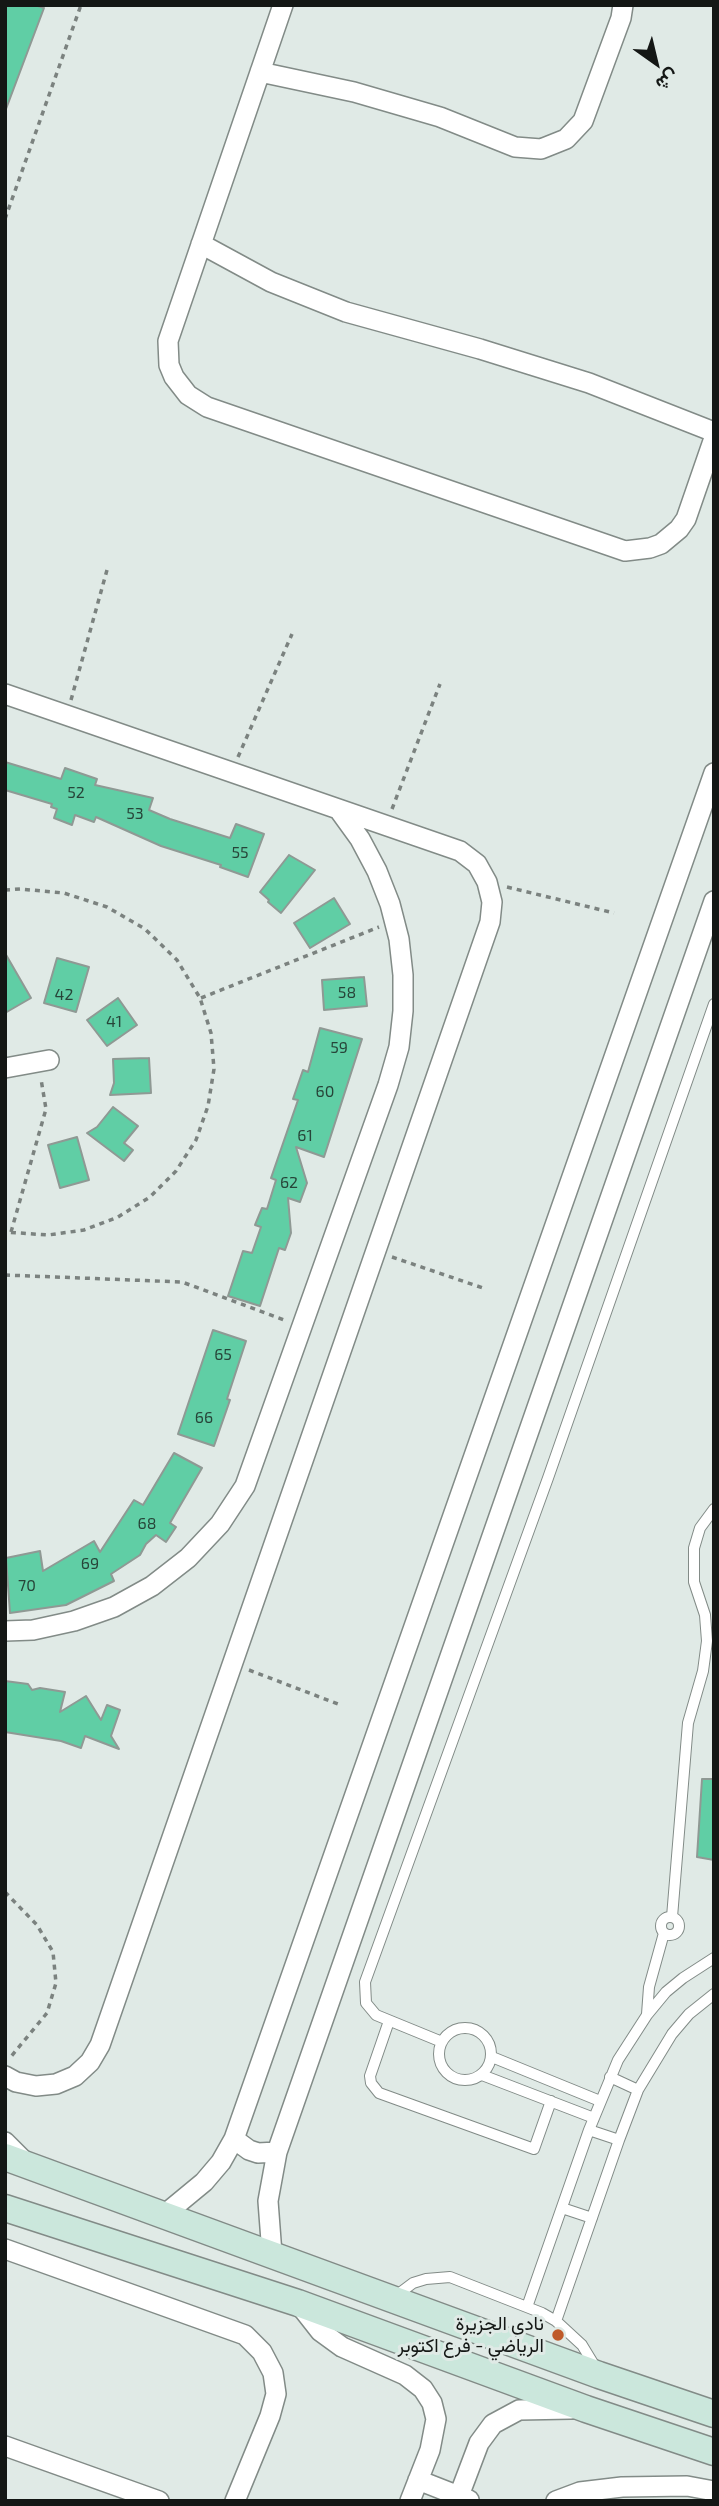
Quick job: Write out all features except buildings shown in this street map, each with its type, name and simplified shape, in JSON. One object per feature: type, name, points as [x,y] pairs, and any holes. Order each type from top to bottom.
[{"type":"street","points":[[283,5],[168,341],[167,353],[180,387],[197,402],[208,407],[625,551],[661,544],[679,529],[686,519],[714,439]]},
{"type":"street","points":[[260,72],[354,92],[440,117],[515,147],[541,149],[566,139],[583,121],[621,18],[623,5]]},
{"type":"street","points":[[201,244],[271,282],[346,312],[568,376],[714,432]]},
{"type":"street","points":[[5,694],[460,851],[477,864],[487,882],[492,902],[489,922],[100,2045],[83,2069],[75,2076],[56,2084],[36,2086],[16,2082],[5,2076]]},
{"type":"street","points":[[164,2215],[204,2182],[221,2162],[234,2139],[714,773]]},
{"type":"street","points":[[5,1632],[33,1630],[74,1621],[114,1606],[152,1586],[188,1558],[220,1524],[245,1486],[388,1085],[399,1047],[403,975],[394,922],[377,871],[360,839],[339,810]]},
{"type":"street","points":[[258,2291],[272,2254],[268,2201],[277,2152],[714,901]]},
{"type":"street","points":[[5,1068],[41,1062]]},
{"type":"street","points":[[234,2139],[258,2153],[277,2152]]},
{"type":"street","points":[[5,2142],[17,2161],[714,2415],[708,2450],[586,2409],[299,2303],[5,2208]]},
{"type":"street","points":[[5,2249],[245,2335],[262,2352],[274,2373],[276,2394],[270,2416],[234,2501]]},
{"type":"street","points":[[299,2303],[320,2331],[342,2347],[405,2375],[423,2389],[432,2403],[436,2419],[430,2450],[411,2501]]},
{"type":"street","points":[[418,2480],[462,2499],[479,2443],[493,2424],[519,2410],[586,2409]]},
{"type":"street","points":[[5,2446],[159,2501]]},
{"type":"street","points":[[556,2501],[580,2492],[622,2487],[687,2486],[714,2491]]},
{"type":"lane","points":[[442,2042],[376,2015],[364,1996],[365,1982],[544,1490],[714,1004]]},
{"type":"lane","points":[[647,2015],[649,1987],[664,1933],[661,1924],[663,1920],[672,1917],[688,1723],[703,1671],[707,1642],[705,1615],[694,1582],[694,1548],[700,1528],[714,1509]]},
{"type":"lane","points":[[527,2307],[600,2101],[629,2040],[666,1992],[714,1958]]},
{"type":"lane","points":[[556,2321],[638,2090],[672,2034],[689,2014],[714,1994]]},
{"type":"lane","points":[[390,2021],[370,2076],[371,2083],[379,2093],[534,2149],[551,2101]]},
{"type":"lane","points":[[458,2028],[475,2029],[488,2040],[492,2057],[482,2075],[466,2081],[450,2076],[440,2062],[439,2053],[442,2042],[451,2032],[458,2028]]},
{"type":"lane","points":[[492,2057],[600,2101]]},
{"type":"lane","points":[[482,2075],[594,2118]]},
{"type":"lane","points":[[610,2077],[638,2090]]},
{"type":"lane","points":[[589,2130],[619,2140]]},
{"type":"lane","points":[[562,2208],[592,2218]]},
{"type":"lane","points":[[393,2298],[413,2283],[450,2277],[556,2321],[582,2345],[599,2375]]},
{"type":"path","points":[[5,219],[81,5]]},
{"type":"path","points":[[67,716],[107,570]]},
{"type":"path","points":[[231,772],[292,634]]},
{"type":"path","points":[[386,825],[440,684]]},
{"type":"path","points":[[487,882],[614,913]]},
{"type":"path","points":[[5,890],[65,893],[107,907],[145,929],[177,960],[200,998],[211,1033],[214,1069],[208,1106],[196,1140],[176,1171],[149,1197],[118,1217],[84,1230],[48,1235],[5,1231]]},
{"type":"path","points":[[200,998],[394,922]]},
{"type":"path","points":[[11,1232],[46,1109],[41,1062]]},
{"type":"path","points":[[375,1252],[483,1288]]},
{"type":"path","points":[[5,1275],[183,1282],[302,1326]]},
{"type":"path","points":[[232,1664],[338,1704]]},
{"type":"path","points":[[5,1892],[37,1925],[53,1952],[56,1983],[47,2014],[5,2064]]},
{"type":"place","name":"نادي الجزيرة الرياضي - فرع اكتوبر","points":[[558,2335]]}]
